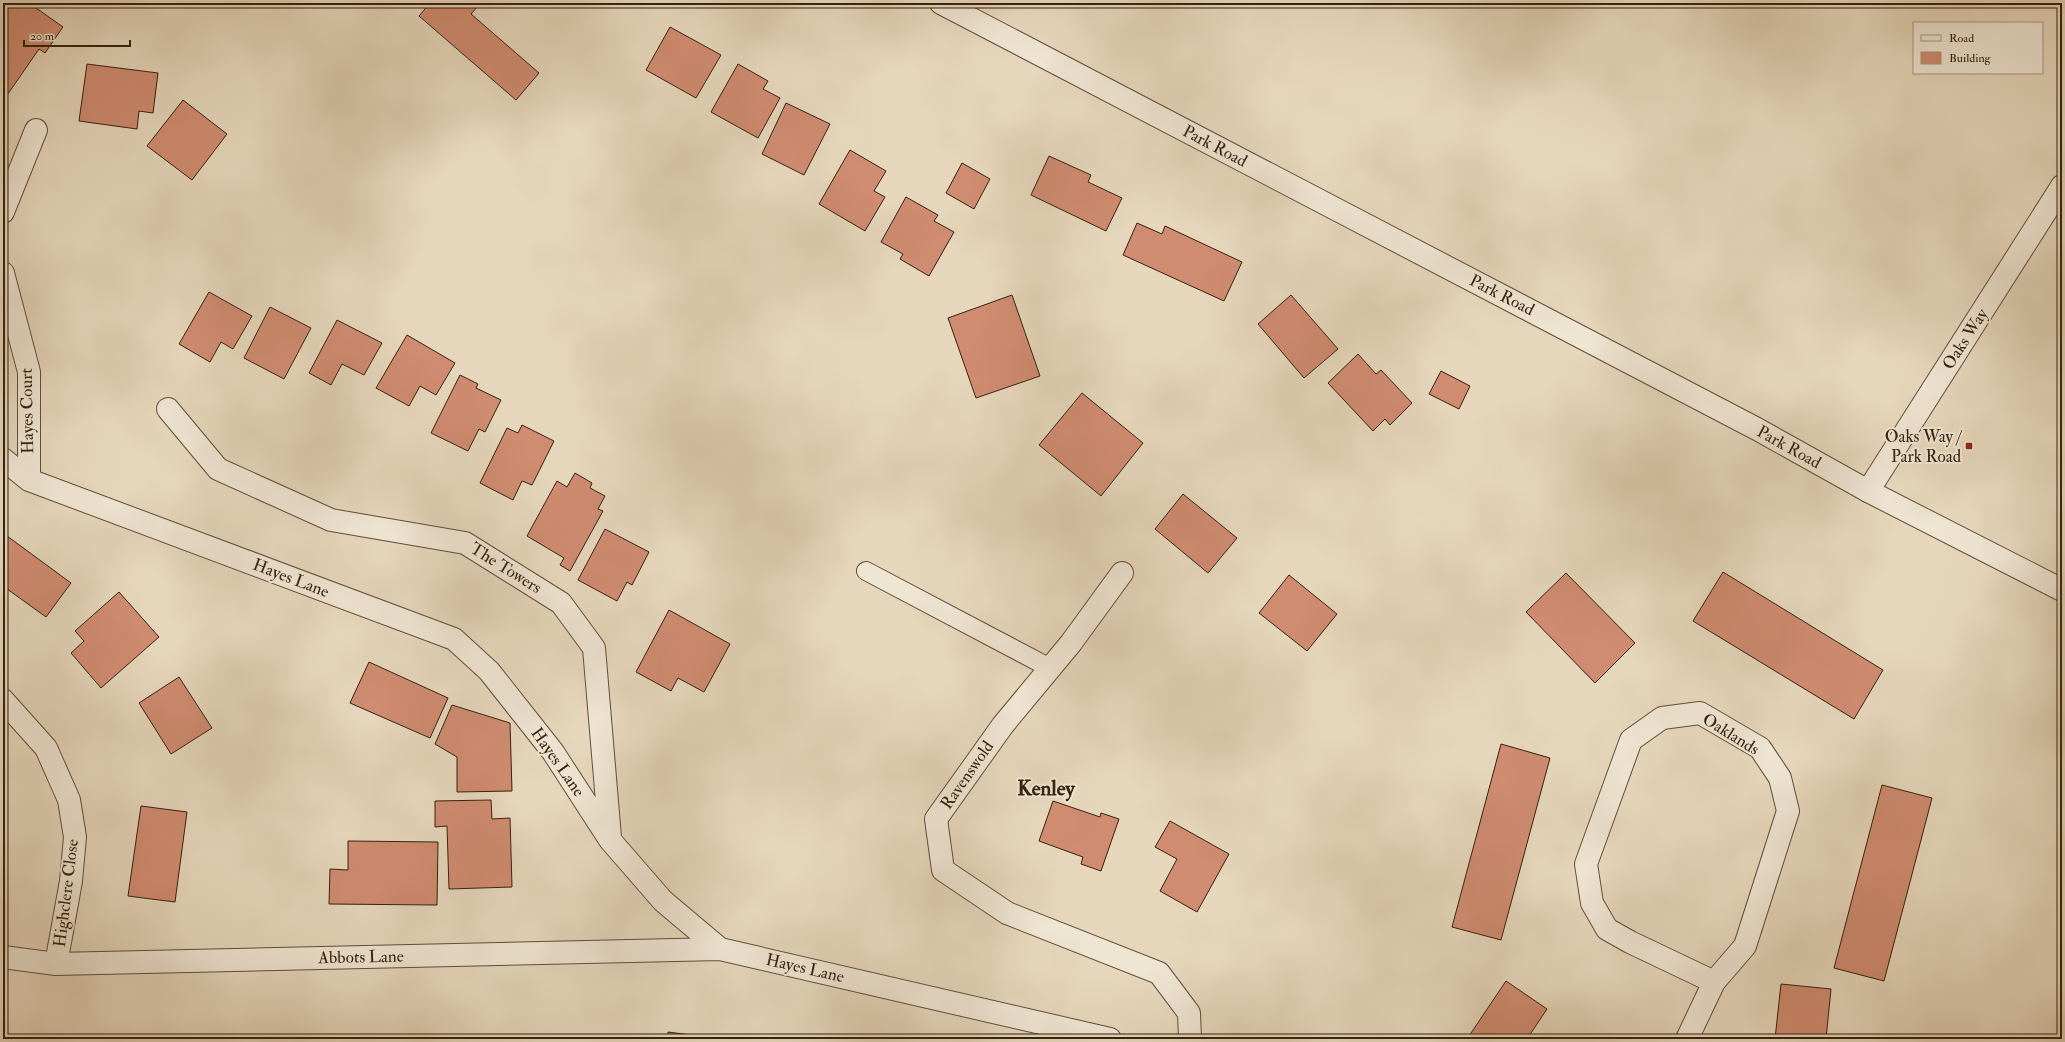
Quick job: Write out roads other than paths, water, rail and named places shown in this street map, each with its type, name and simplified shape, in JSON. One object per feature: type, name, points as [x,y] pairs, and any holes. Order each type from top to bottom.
[{"type":"street","name":"Park Road","points":[[941,3],[1757,429],[1868,491],[2062,590]]},
{"type":"street","points":[[3,212],[36,130]]},
{"type":"street","name":"Oaks Way","points":[[1868,491],[2062,186]]},
{"type":"street","name":"Hayes Court","points":[[3,274],[29,372],[29,480]]},
{"type":"street","name":"The Towers","points":[[168,409],[218,469],[331,520],[465,543],[561,603],[594,648],[610,840]]},
{"type":"street","name":"Hayes Lane","points":[[3,459],[29,480],[454,639],[489,671],[553,752],[610,840],[663,901],[720,949],[1110,1039]]},
{"type":"street","name":"Ravenswold","points":[[1122,573],[1071,643],[1003,725],[936,819],[943,870],[1007,914],[1159,972],[1189,1013],[1190,1039]]},
{"type":"street","name":"Highclere Close","points":[[3,700],[46,748],[69,800],[75,837],[71,881],[56,964]]},
{"type":"street","name":"Oaklands","points":[[1687,1039],[1714,982],[1745,946],[1788,811],[1780,778],[1760,748],[1700,713],[1662,718],[1631,740],[1586,864],[1592,903],[1607,929],[1630,942],[1714,982]]},
{"type":"street","name":"Abbots Lane","points":[[3,957],[56,964],[720,949]]},
{"type":"lane","points":[[866,571],[1050,668]]},
{"type":"place","name":"Oaks Way / Park Road","points":[[1969,446]]},
{"type":"district","name":"Kenley","points":[[1046,788]]}]
